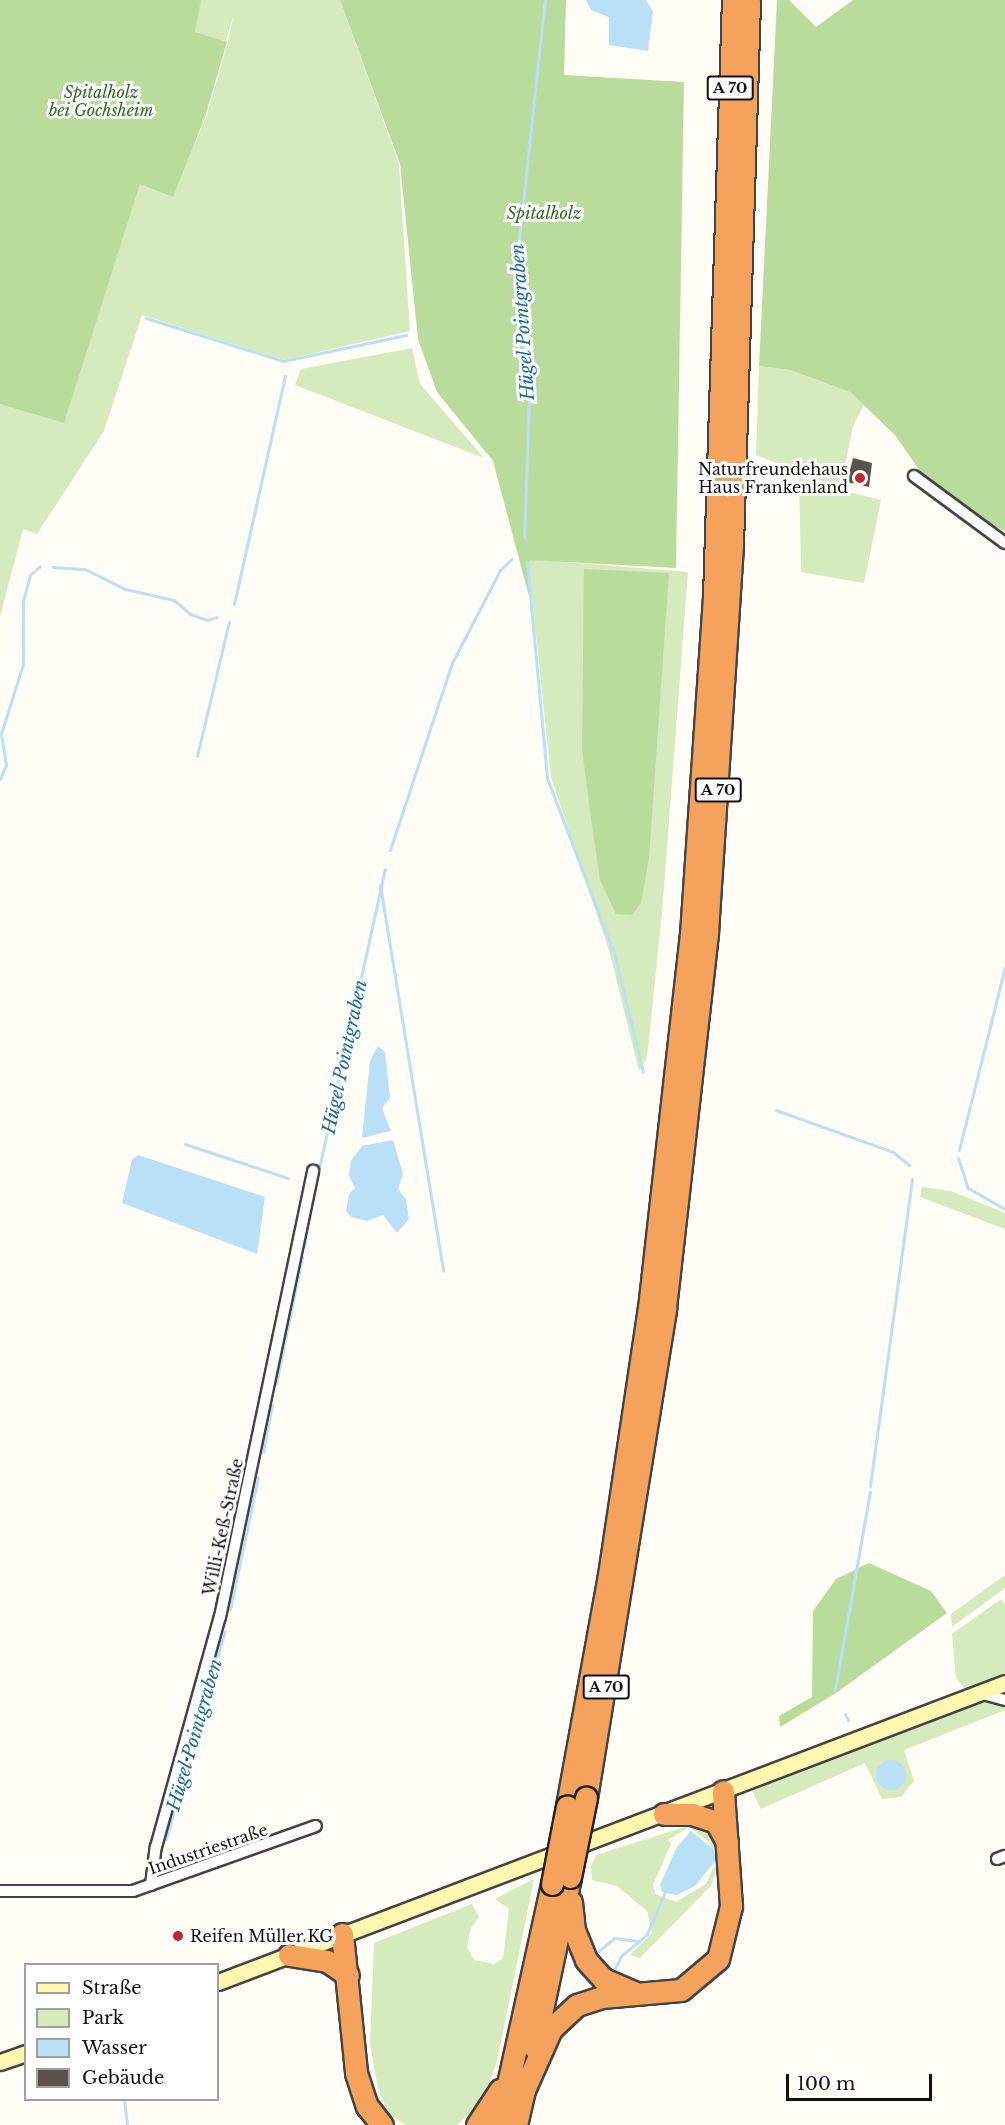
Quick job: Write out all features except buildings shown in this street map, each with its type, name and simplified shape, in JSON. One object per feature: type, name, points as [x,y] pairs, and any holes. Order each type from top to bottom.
[{"type":"highway","name":"A 70","points":[[576,1802],[646,1330],[691,934],[715,574],[733,0]]},
{"type":"highway","name":"A 70","points":[[516,2125],[663,1319],[708,921],[732,545],[749,0]]},
{"type":"highway","points":[[524,2090],[551,2029],[564,2014],[589,1999],[681,1990],[718,1959],[729,1926],[729,1845],[723,1791]]},
{"type":"highway","points":[[664,1814],[692,1814],[716,1822],[729,1845]]},
{"type":"highway","name":"A 70","points":[[499,2125],[511,2068],[561,1881]]},
{"type":"highway","points":[[561,1881],[574,1930],[586,1960],[603,1979],[637,1994]]},
{"type":"highway","points":[[342,1934],[359,2085],[382,2125]]},
{"type":"highway","points":[[289,1955],[327,1961],[348,1975]]},
{"type":"highway","points":[[477,2125],[511,2068]]},
{"type":"main road","points":[[219,1982],[1005,1683]]},
{"type":"main road","points":[[0,2062],[24,2054]]},
{"type":"street","points":[[914,476],[1005,543]]},
{"type":"street","name":"Willi-Keß-Straße","points":[[151,1885],[156,1847],[220,1617],[313,1171]]},
{"type":"street","points":[[979,1693],[1005,1700]]},
{"type":"street","name":"Industriestraße","points":[[0,1891],[133,1891],[316,1826]]},
{"type":"green space","points":[[0,0],[340,0],[399,164],[410,331],[284,360],[142,315],[104,431],[37,534],[23,529],[0,617]],"holes":[[[233,17],[206,117],[194,146]]]},
{"type":"green space","name":"Spitalholz bei Gochsheim","points":[[0,0],[201,0],[195,32],[227,42],[205,117],[173,197],[140,184],[64,423],[0,404]]},
{"type":"green space","name":"Spitalholz","points":[[340,0],[566,0],[564,75],[684,82],[676,568],[529,560],[532,596],[529,596],[493,461],[437,392],[418,339],[400,164]]},
{"type":"green space","points":[[777,0],[789,0],[816,27],[853,0],[1005,0],[1005,531],[973,516],[922,474],[895,435],[850,392],[790,370],[759,366]]},
{"type":"green space","points":[[412,348],[420,384],[484,458],[295,385],[301,369]]},
{"type":"green space","points":[[759,366],[790,370],[850,392],[864,405],[853,426],[840,490],[881,500],[864,583],[801,572],[799,478],[827,483],[756,455]]},
{"type":"green space","points":[[528,559],[688,572],[662,913],[647,1058],[639,1071],[610,954],[551,777]]},
{"type":"green space","points":[[584,569],[669,573],[649,858],[641,903],[632,915],[616,914],[600,880],[591,818],[582,749]]},
{"type":"green space","points":[[922,1187],[951,1191],[1005,1213],[1005,1229],[920,1197]]},
{"type":"green space","points":[[869,1563],[931,1591],[947,1613],[836,1693],[780,1727],[779,1716],[812,1697],[813,1611],[836,1579]]},
{"type":"green space","points":[[1005,1575],[1005,1588],[952,1627],[951,1614]]},
{"type":"green space","points":[[1001,1599],[1005,1604],[1005,1675],[966,1690],[956,1678],[952,1634]]},
{"type":"green space","points":[[1005,1684],[1005,1710],[904,1750],[914,1781],[901,1797],[882,1799],[865,1763],[761,1809],[748,1783]]},
{"type":"green space","points":[[691,1825],[708,1827],[717,1839],[719,1862],[711,1886],[640,1958],[630,1955],[652,1933],[647,1911],[617,1886],[592,1880],[591,1867],[596,1855]],"holes":[[[689,1827],[710,1843],[717,1860],[706,1884],[676,1902],[655,1894],[653,1885],[671,1844],[668,1840]]]},
{"type":"green space","points":[[534,1879],[497,2061],[484,2100],[457,2125],[406,2125],[389,2114],[378,2089],[370,2043],[374,1943],[472,1904],[479,1917],[471,1928],[467,1947],[474,1960],[494,1964],[503,1958],[509,1909],[495,1899]]},
{"type":"water","points":[[586,0],[646,0],[653,11],[648,51],[609,45],[609,17],[591,10]]},
{"type":"water","points":[[378,1046],[385,1052],[390,1098],[382,1108],[391,1131],[362,1138],[370,1061]]},
{"type":"water","points":[[393,1140],[403,1174],[398,1189],[406,1199],[409,1219],[397,1233],[383,1215],[367,1221],[351,1217],[346,1211],[349,1194],[355,1188],[349,1176],[351,1161],[362,1146]]},
{"type":"water","points":[[138,1155],[265,1197],[257,1254],[122,1203],[132,1160]]},
{"type":"water","points":[[891,1760],[902,1764],[906,1775],[902,1786],[891,1790],[880,1786],[876,1775],[880,1764]]},
{"type":"water","points":[[691,1831],[713,1849],[717,1859],[695,1886],[677,1895],[662,1892],[660,1885],[677,1847]]},
{"type":"waterway","name":"Hügel Pointgraben","points":[[524,537],[529,400],[516,266],[545,0]]},
{"type":"waterway","points":[[146,318],[283,361],[406,335]]},
{"type":"waterway","points":[[234,604],[285,376]]},
{"type":"waterway","name":"Hügel Pointgraben","points":[[390,850],[452,663],[500,570],[512,559]]},
{"type":"waterway","points":[[527,562],[547,778],[614,953],[643,1072]]},
{"type":"waterway","points":[[0,779],[6,765],[1,734],[23,664],[23,601],[30,575],[40,566]]},
{"type":"waterway","points":[[53,567],[85,569],[125,589],[174,600],[190,614],[207,620],[217,617]]},
{"type":"waterway","points":[[197,756],[229,622]]},
{"type":"waterway","name":"Hügel Pointgraben","points":[[318,1173],[385,869]]},
{"type":"waterway","points":[[380,885],[443,1271]]},
{"type":"waterway","points":[[959,1150],[1005,967]]},
{"type":"waterway","points":[[776,1110],[893,1152],[909,1165]]},
{"type":"waterway","points":[[185,1144],[288,1178]]},
{"type":"waterway","points":[[958,1158],[968,1188],[1005,1209]]},
{"type":"waterway","points":[[870,1486],[912,1179]]},
{"type":"waterway","name":"Hügel Pointgraben","points":[[304,1246],[313,1198]]},
{"type":"waterway","name":"Hügel Pointgraben","points":[[276,1384],[302,1257]]},
{"type":"waterway","name":"Hügel Pointgraben","points":[[263,1452],[272,1405]]},
{"type":"waterway","name":"Hügel Pointgraben","points":[[230,1609],[258,1477]]},
{"type":"waterway","points":[[835,1690],[870,1492]]},
{"type":"waterway","name":"Hügel Pointgraben","points":[[166,1839],[225,1631]]},
{"type":"waterway","points":[[845,1714],[848,1720]]},
{"type":"waterway","points":[[612,1974],[621,1956],[647,1934],[665,1892]]},
{"type":"waterway","points":[[594,1955],[614,1938],[640,1941]]},
{"type":"waterway","name":"Hügel Pointgraben","points":[[124,2101],[127,2125]]},
{"type":"place","name":"Naturfreundehaus Haus Frankenland","points":[[860,478]]},
{"type":"place","name":"Reifen Müller KG","points":[[178,1936]]}]
